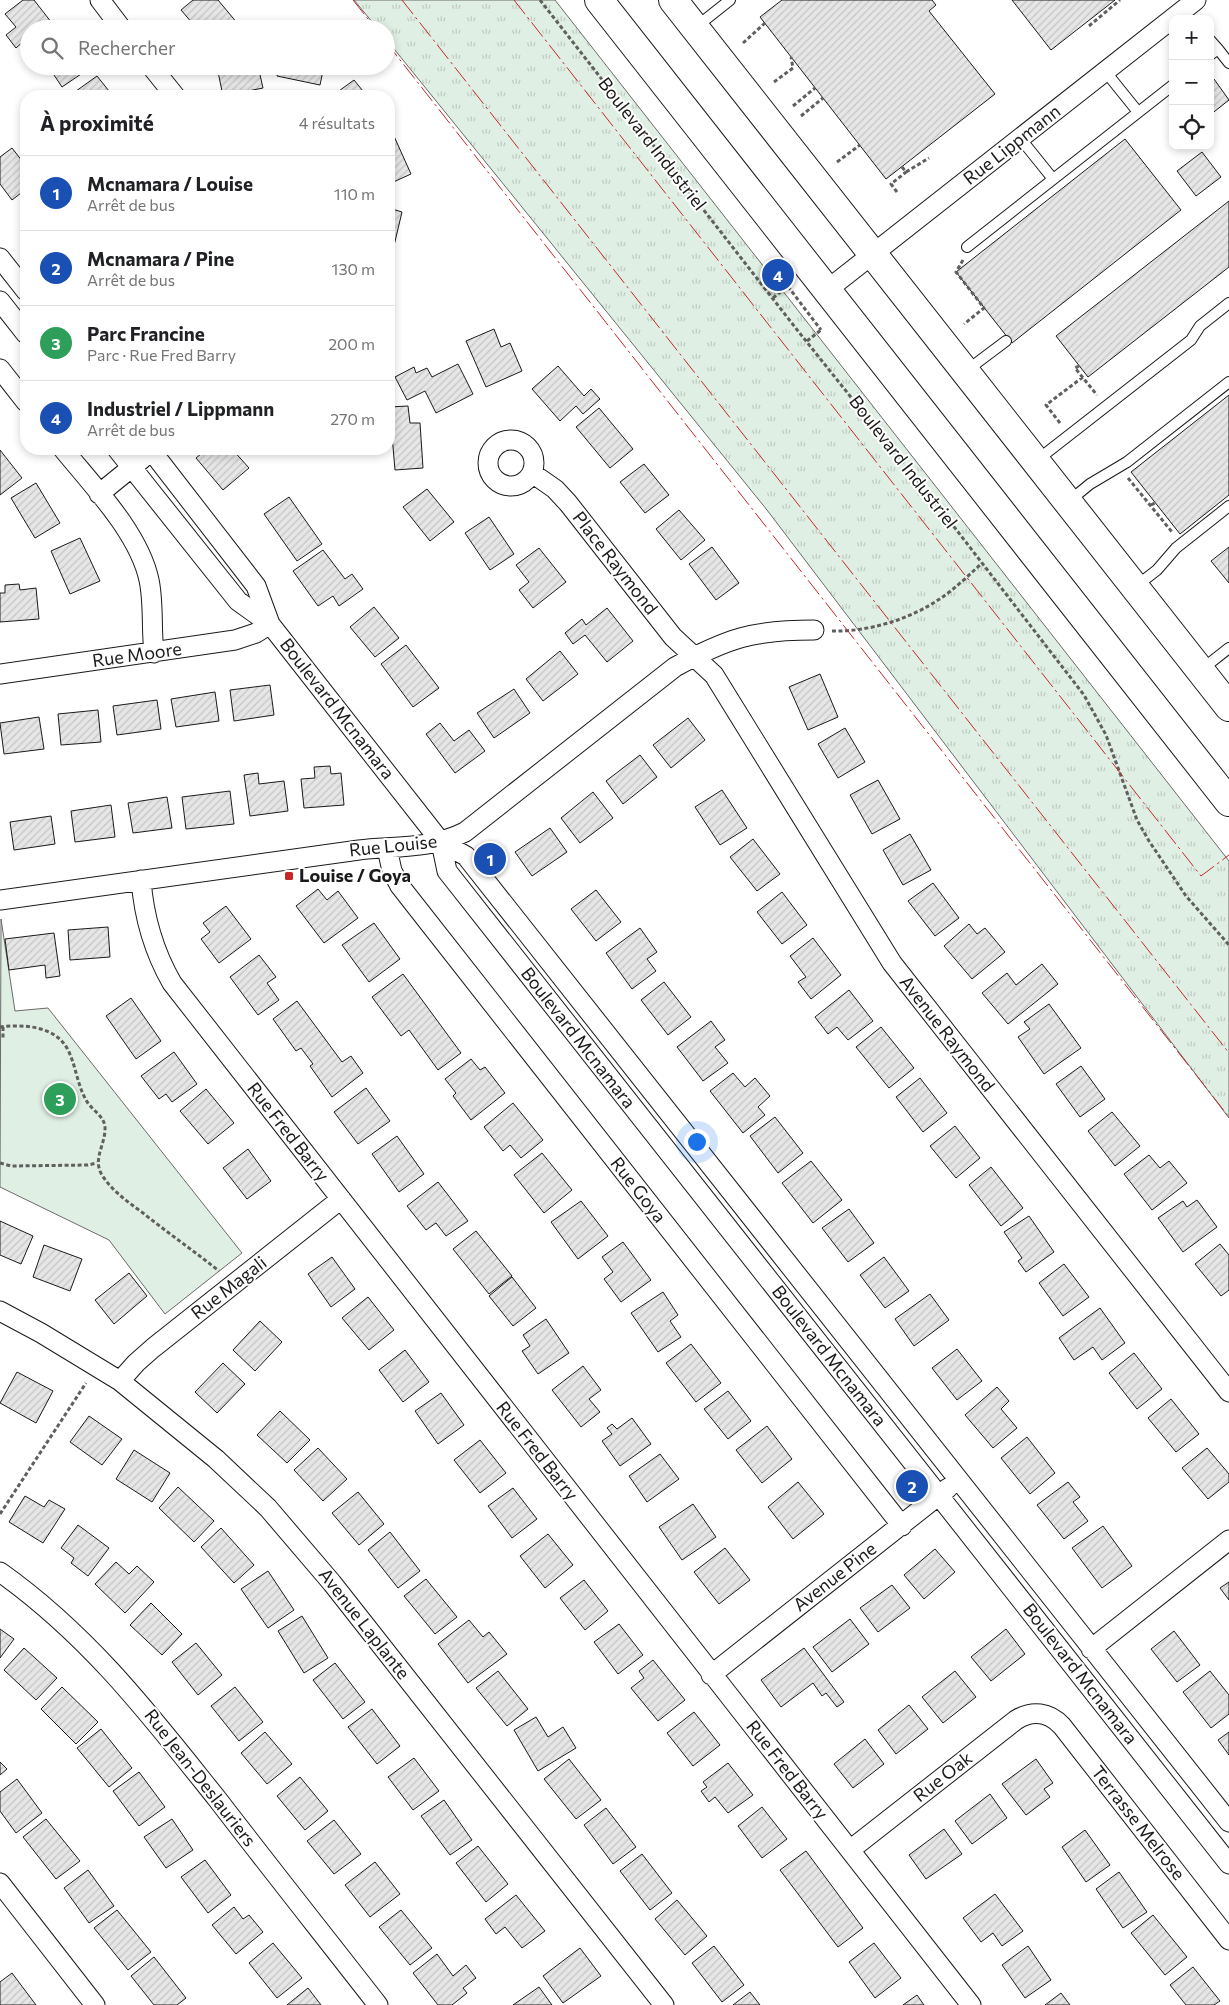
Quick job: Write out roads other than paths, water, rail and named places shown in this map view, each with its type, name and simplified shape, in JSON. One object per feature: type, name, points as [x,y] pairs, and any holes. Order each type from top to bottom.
[{"type":"street","points":[[100,0],[115,20]]},
{"type":"street","points":[[600,0],[1229,802]]},
{"type":"street","points":[[673,0],[1229,708]]},
{"type":"street","name":"Rue Lippmann","points":[[827,290],[1105,71],[1192,9]]},
{"type":"street","points":[[159,75],[170,90]]},
{"type":"street","points":[[0,258],[20,283]]},
{"type":"street","points":[[0,301],[20,326]]},
{"type":"street","points":[[0,369],[20,394]]},
{"type":"street","points":[[68,455],[130,535],[146,568],[151,593],[154,652]]},
{"type":"street","name":"Boulevard Mcnamara","points":[[122,455],[238,601],[270,624],[441,842],[466,856],[1229,1822]]},
{"type":"street","points":[[99,494],[146,455]]},
{"type":"street","name":"Boulevard Mcnamara","points":[[156,455],[256,586],[270,624]]},
{"type":"street","name":"Place Raymond","points":[[532,473],[555,489],[568,503],[674,637],[694,656]]},
{"type":"street","name":"Rue Moore","points":[[0,674],[243,638],[256,633],[270,624]]},
{"type":"street","name":"Rue Louise","points":[[0,900],[359,850],[441,842],[465,832],[670,670],[694,656],[746,635],[773,630],[814,630]]},
{"type":"street","name":"Avenue Raymond","points":[[694,656],[716,678],[892,963],[1229,1392]]},
{"type":"street","name":"Boulevard Mcnamara","points":[[441,842],[447,871],[1229,1864]]},
{"type":"street","name":"Rue Goya","points":[[387,848],[392,872],[400,886],[902,1526]]},
{"type":"street","name":"Rue Fred Barry","points":[[140,880],[150,936],[172,983],[711,1675],[971,2005]]},
{"type":"street","name":"Rue Magali","points":[[120,1381],[136,1362],[341,1199]]},
{"type":"street","name":"Avenue Laplante","points":[[0,1311],[41,1332],[120,1381],[169,1419],[223,1465],[283,1524],[332,1582],[656,2002]]},
{"type":"street","name":"Avenue Pine","points":[[711,1675],[902,1526],[958,1479]]},
{"type":"street","points":[[1091,1649],[1229,1540]]},
{"type":"street","name":"Rue Jean-Deslauriers","points":[[0,1572],[36,1599],[74,1632],[137,1698],[378,2005]]},
{"type":"street","name":"Rue Oak","points":[[850,1850],[1016,1720],[1027,1714],[1040,1713]]},
{"type":"street","name":"Terrasse Melrose","points":[[1040,1713],[1052,1717],[1062,1726],[1229,1940]]},
{"type":"street","points":[[0,1883],[95,2005]]},
{"type":"lane","points":[[695,28],[730,0]]},
{"type":"lane","points":[[1214,52],[1229,63]]},
{"type":"lane","points":[[1105,71],[1138,112]]},
{"type":"lane","points":[[967,247],[1169,88]]},
{"type":"lane","points":[[1020,138],[1053,179]]},
{"type":"lane","points":[[1035,461],[1192,340],[1200,326],[1229,303]]},
{"type":"lane","points":[[965,372],[1006,341]]},
{"type":"lane","points":[[1067,502],[1090,484],[1127,462],[1229,382]]},
{"type":"lane","points":[[1134,587],[1157,570],[1176,548],[1229,506]]},
{"type":"lane","points":[[1200,671],[1229,648]]},
{"type":"place","name":"Industriel / Lippmann","points":[[778,275]]},
{"type":"place","name":"Mcnamara / Louise","points":[[490,859]]},
{"type":"place","name":"Louise / Goya","points":[[289,876]]},
{"type":"place","name":"Parc Francine","points":[[60,1099]]},
{"type":"place","name":"Mcnamara / Pine","points":[[912,1486]]}]
